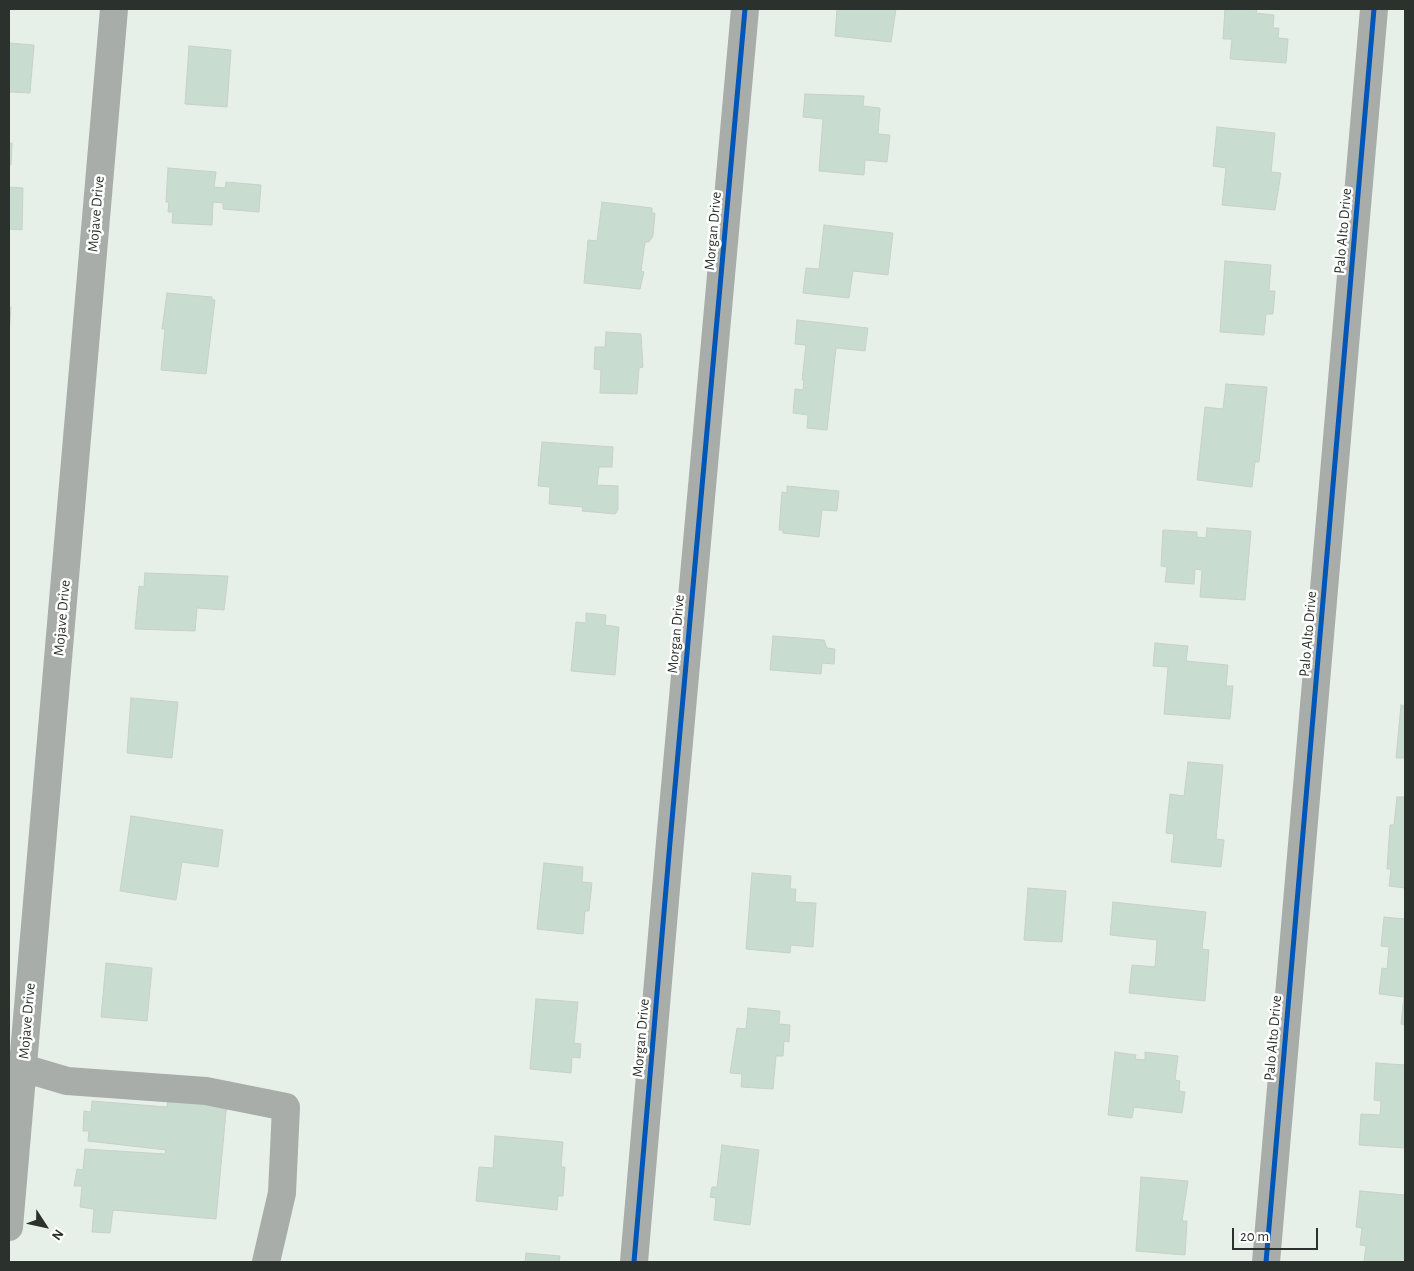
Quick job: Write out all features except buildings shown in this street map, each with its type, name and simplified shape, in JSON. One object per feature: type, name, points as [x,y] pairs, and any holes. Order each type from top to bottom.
[{"type":"street","name":"Mojave Drive","points":[[9,1227],[114,9]]},
{"type":"street","name":"Morgan Drive","points":[[634,1262],[671,822],[745,9]]},
{"type":"street","name":"Palo Alto Drive","points":[[1266,1262],[1374,9]]},
{"type":"street","points":[[23,1068],[67,1081],[206,1091],[286,1107],[282,1193],[266,1262]]},
{"type":"cycle path","points":[[634,1262],[745,9]]},
{"type":"cycle path","points":[[1266,1262],[1374,9]]}]
